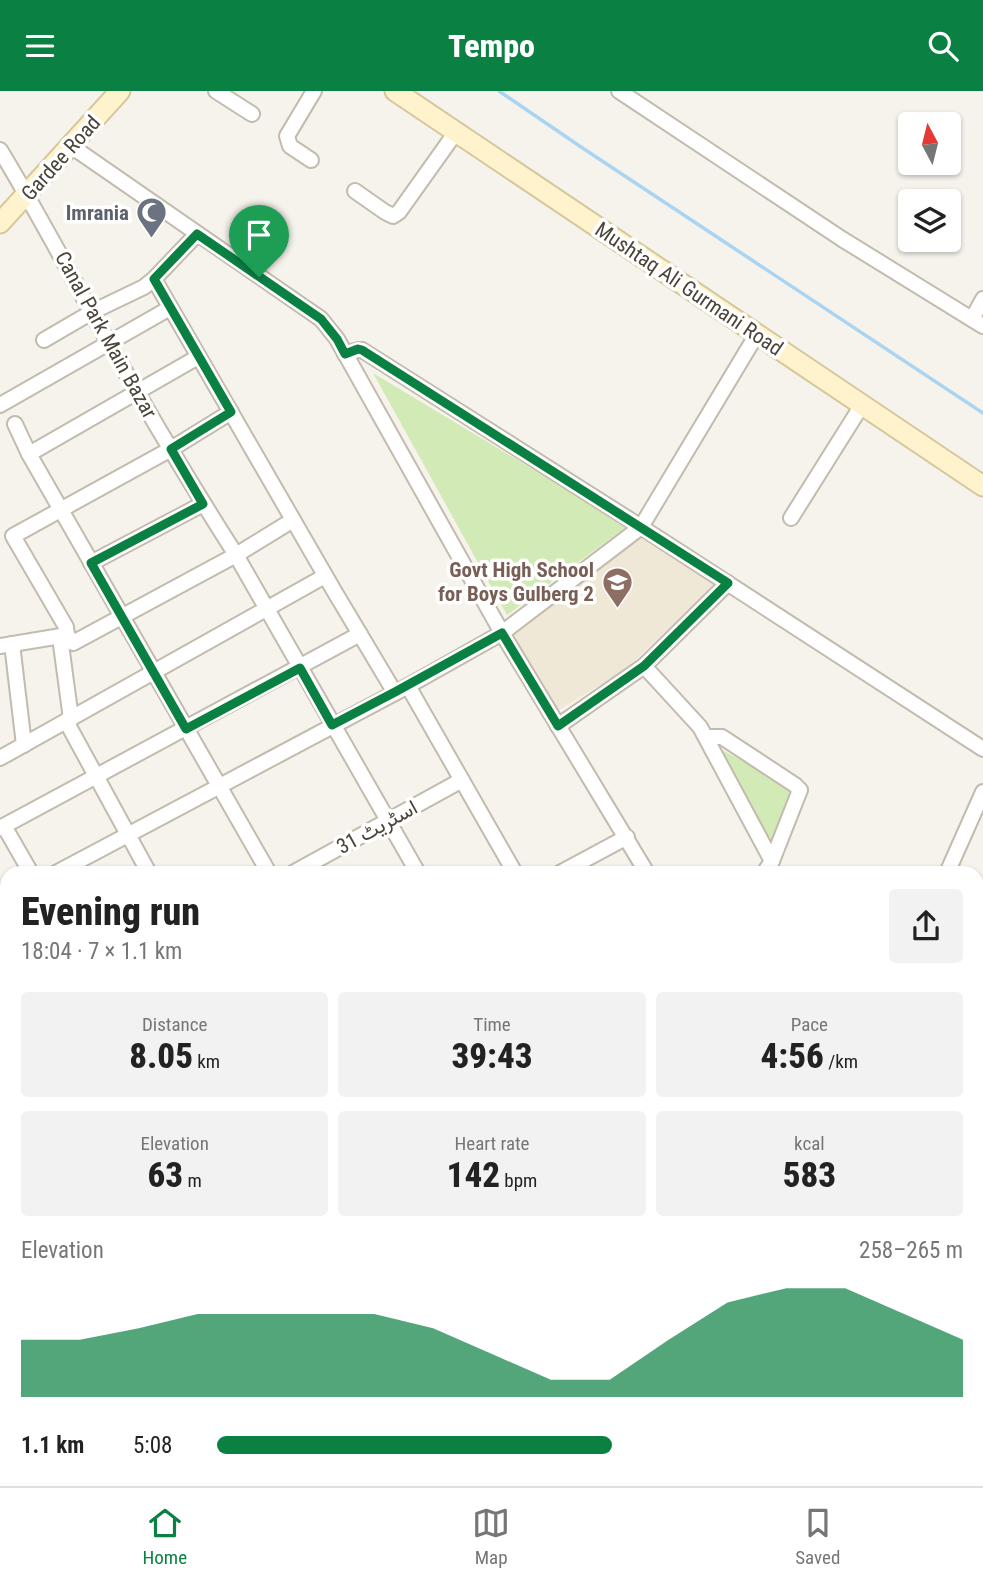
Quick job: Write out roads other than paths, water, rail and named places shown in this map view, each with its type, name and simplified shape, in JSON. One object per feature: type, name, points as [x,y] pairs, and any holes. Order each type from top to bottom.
[{"type":"street","name":"Gardee Road","points":[[0,223],[120,91]]},
{"type":"street","points":[[216,91],[252,114]]},
{"type":"street","points":[[311,160],[290,146],[287,136],[314,91]]},
{"type":"street","name":"Mushtaq Ali Gurmani Road","points":[[395,91],[983,486]]},
{"type":"street","points":[[619,91],[842,239],[977,322],[983,299]]},
{"type":"street","points":[[355,191],[393,216],[399,212],[456,132]]},
{"type":"street","points":[[71,146],[321,319],[337,339],[502,633],[643,866]]},
{"type":"street","name":"Canal Park Main Bazar","points":[[0,150],[136,391],[236,555],[414,866]]},
{"type":"street","points":[[44,340],[92,312],[144,287],[197,234]]},
{"type":"street","points":[[154,279],[360,634],[401,689],[462,780],[511,866]]},
{"type":"street","points":[[1,405],[170,308]]},
{"type":"street","points":[[69,866],[502,633],[641,527],[757,334]]},
{"type":"street","points":[[345,354],[362,350],[983,748]]},
{"type":"street","points":[[29,454],[198,357]]},
{"type":"street","points":[[791,518],[862,405]]},
{"type":"street","points":[[145,866],[69,720],[64,636],[66,628],[13,535],[171,449],[231,412]]},
{"type":"street","points":[[15,424],[29,454],[265,866]]},
{"type":"street","points":[[91,563],[203,504]]},
{"type":"street","points":[[23,745],[6,645],[64,636],[73,643],[236,555],[293,520]]},
{"type":"street","points":[[0,758],[325,576]]},
{"type":"street","points":[[558,726],[644,666],[728,583]]},
{"type":"street","points":[[27,866],[2,827],[360,634]]},
{"type":"street","points":[[644,666],[696,721],[706,737],[768,866]]},
{"type":"street","points":[[706,737],[722,737],[800,790],[768,866]]},
{"type":"street","name":"اسٹریٹ 31","points":[[306,866],[462,780]]},
{"type":"street","points":[[950,866],[983,792]]},
{"type":"street","points":[[573,866],[626,837]]},
{"type":"waterway","points":[[499,91],[983,413]]},
{"type":"place","name":"Imrania","points":[[152,240]]},
{"type":"place","name":"Govt High School for Boys Gulberg 2","points":[[617,609]]}]
